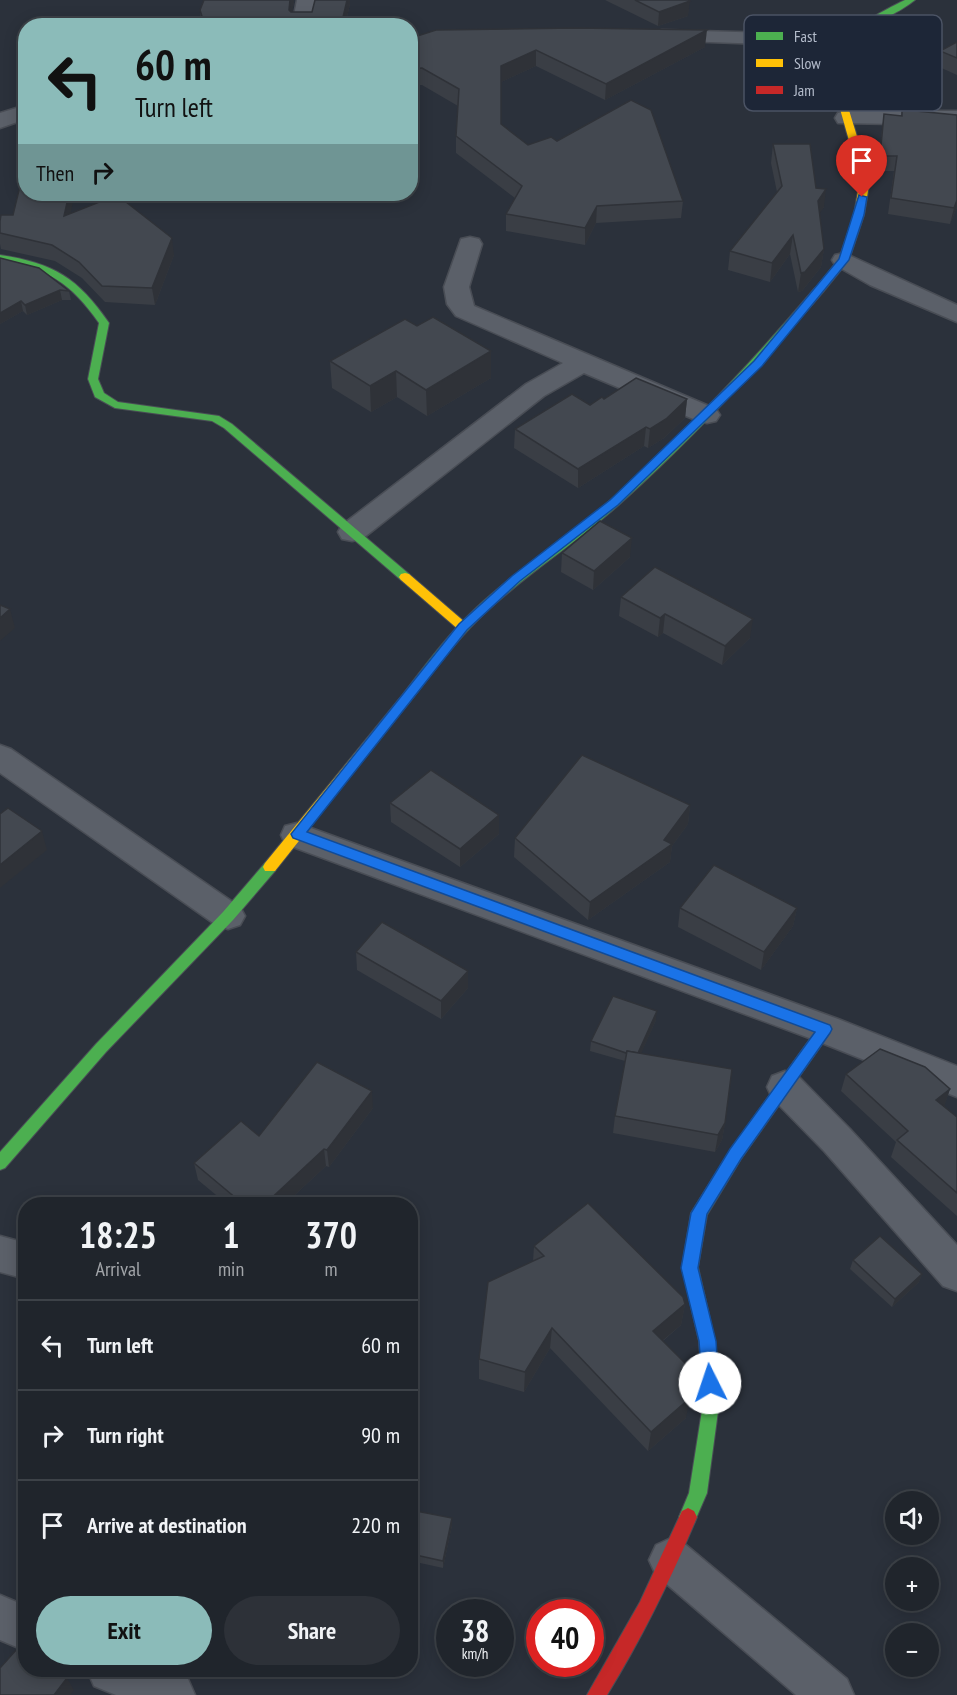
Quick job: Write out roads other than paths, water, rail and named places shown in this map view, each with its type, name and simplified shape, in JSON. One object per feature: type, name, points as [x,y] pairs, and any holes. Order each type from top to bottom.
[{"type":"street","points":[[304,18],[307,0]]},
{"type":"street","points":[[884,15],[911,0]]},
{"type":"street","points":[[640,35],[744,38]]},
{"type":"street","points":[[0,1163],[101,1048],[228,916],[297,834],[463,627],[516,579],[614,503],[707,415],[758,363],[844,260],[860,215],[864,179],[844,111]]},
{"type":"street","points":[[0,121],[18,114]]},
{"type":"street","points":[[846,118],[957,118]]},
{"type":"street","points":[[471,244],[455,291],[456,302],[465,311],[584,362],[631,385],[707,415]]},
{"type":"street","points":[[0,258],[39,263],[63,275],[84,292],[104,323],[93,379],[99,395],[116,405],[215,418],[463,627]]},
{"type":"street","points":[[844,260],[879,280],[957,314]]},
{"type":"street","points":[[352,532],[535,390],[584,362]]},
{"type":"street","points":[[0,757],[228,916]]},
{"type":"street","points":[[297,834],[825,1029],[957,1082]]},
{"type":"street","points":[[596,1695],[623,1653],[671,1560],[698,1493],[711,1404],[707,1341],[690,1268],[699,1213],[736,1154],[825,1029]]},
{"type":"street","points":[[785,1087],[837,1140],[957,1273]]},
{"type":"street","points":[[0,1254],[18,1259]]},
{"type":"street","points":[[671,1560],[831,1695]]},
{"type":"street","points":[[0,1617],[18,1625]]},
{"type":"street","points":[[127,1677],[172,1695]]}]
